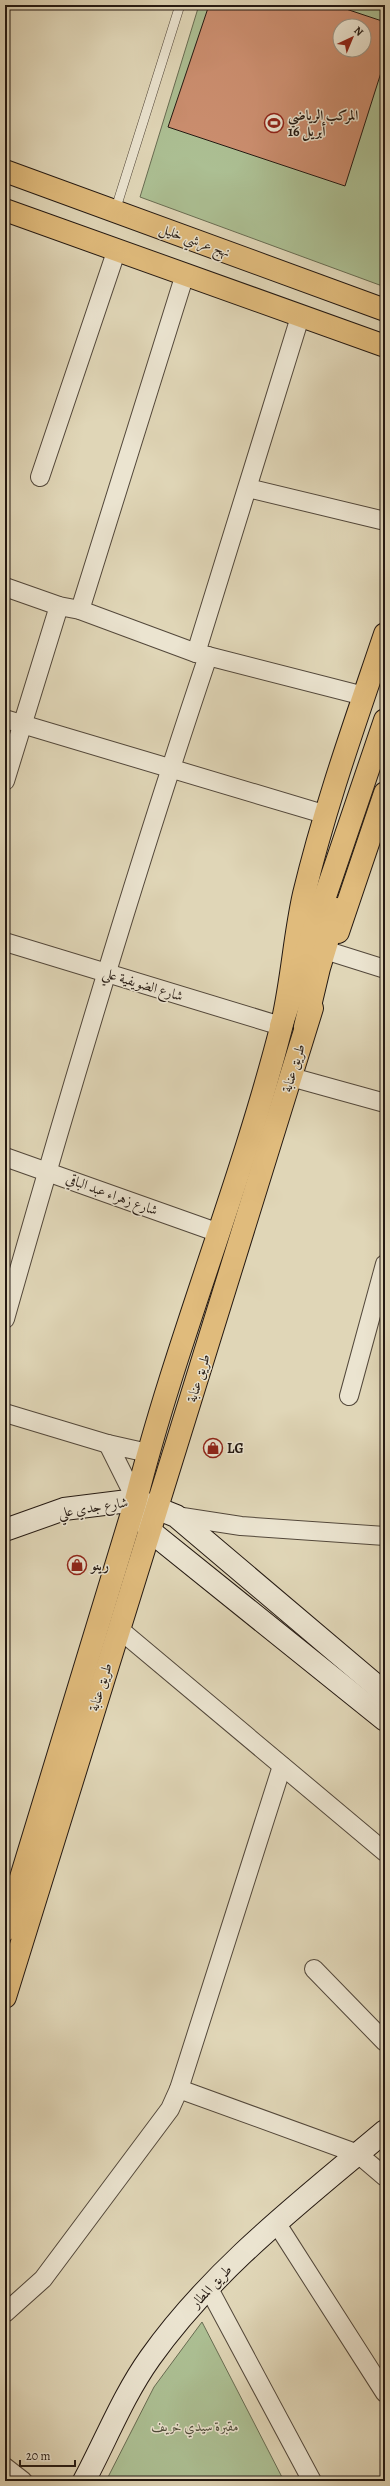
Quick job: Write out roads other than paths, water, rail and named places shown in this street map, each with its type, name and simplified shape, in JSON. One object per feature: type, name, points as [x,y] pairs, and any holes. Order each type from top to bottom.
[{"type":"main road","name":"نهج عرشي خليل","points":[[5,171],[385,310]]},
{"type":"main road","points":[[5,210],[117,249],[300,317],[385,346]]},
{"type":"main road","points":[[281,1026],[305,893],[327,815],[385,634]]},
{"type":"main road","name":"طريق عنابة","points":[[5,1930],[136,1500],[148,1453],[219,1233],[281,1026],[385,720]]},
{"type":"main road","name":"طريق عنابة","points":[[5,1997],[150,1531],[167,1512],[306,1027],[319,968],[385,757]]},
{"type":"main road","points":[[306,1027],[385,793]]},
{"type":"street","points":[[40,477],[117,249]]},
{"type":"street","points":[[80,610],[185,274]]},
{"type":"street","points":[[5,1319],[47,1170],[170,768],[248,488],[300,317]]},
{"type":"street","points":[[248,488],[385,521]]},
{"type":"street","points":[[5,587],[59,606],[80,610],[202,655],[364,696]]},
{"type":"street","points":[[5,781],[13,722],[59,606]]},
{"type":"street","points":[[13,722],[327,815]]},
{"type":"street","name":"شارع الضويفية علي","points":[[5,942],[281,1026]]},
{"type":"street","points":[[331,952],[385,969]]},
{"type":"street","points":[[291,1077],[385,1103]]},
{"type":"street","name":"شارع زهراء عبد الباقي","points":[[5,1157],[47,1170],[219,1233]]},
{"type":"street","points":[[349,1396],[385,1264]]},
{"type":"street","points":[[5,1413],[108,1444],[148,1453]]},
{"type":"street","points":[[108,1444],[150,1531],[385,1720]]},
{"type":"street","points":[[136,1500],[167,1512],[241,1526],[385,1536]]},
{"type":"street","name":"شارع جدي علي","points":[[5,1530],[64,1509],[136,1500]]},
{"type":"street","points":[[167,1512],[385,1693]]},
{"type":"street","points":[[119,1629],[385,1852]]},
{"type":"street","points":[[5,2313],[43,2279],[170,2109],[179,2089],[282,1766]]},
{"type":"street","points":[[314,1969],[385,2042]]},
{"type":"street","points":[[179,2089],[358,2154],[385,2177]]},
{"type":"street","name":"طريق المطار","points":[[84,2481],[128,2392],[150,2358],[208,2287],[277,2224],[385,2131]]},
{"type":"street","points":[[277,2224],[385,2393]]},
{"type":"street","points":[[208,2287],[312,2481]]},
{"type":"street","points":[[5,2467],[23,2481]]},
{"type":"lane","points":[[115,211],[180,5]]},
{"type":"place","name":"المركب الرياضي 16 أبريل","points":[[274,123]]},
{"type":"place","name":"LG","points":[[213,1448]]},
{"type":"place","name":"رينو","points":[[77,1565]]},
{"type":"park label","name":"مقبرة سيدي خريف","points":[[195,2426]]}]
